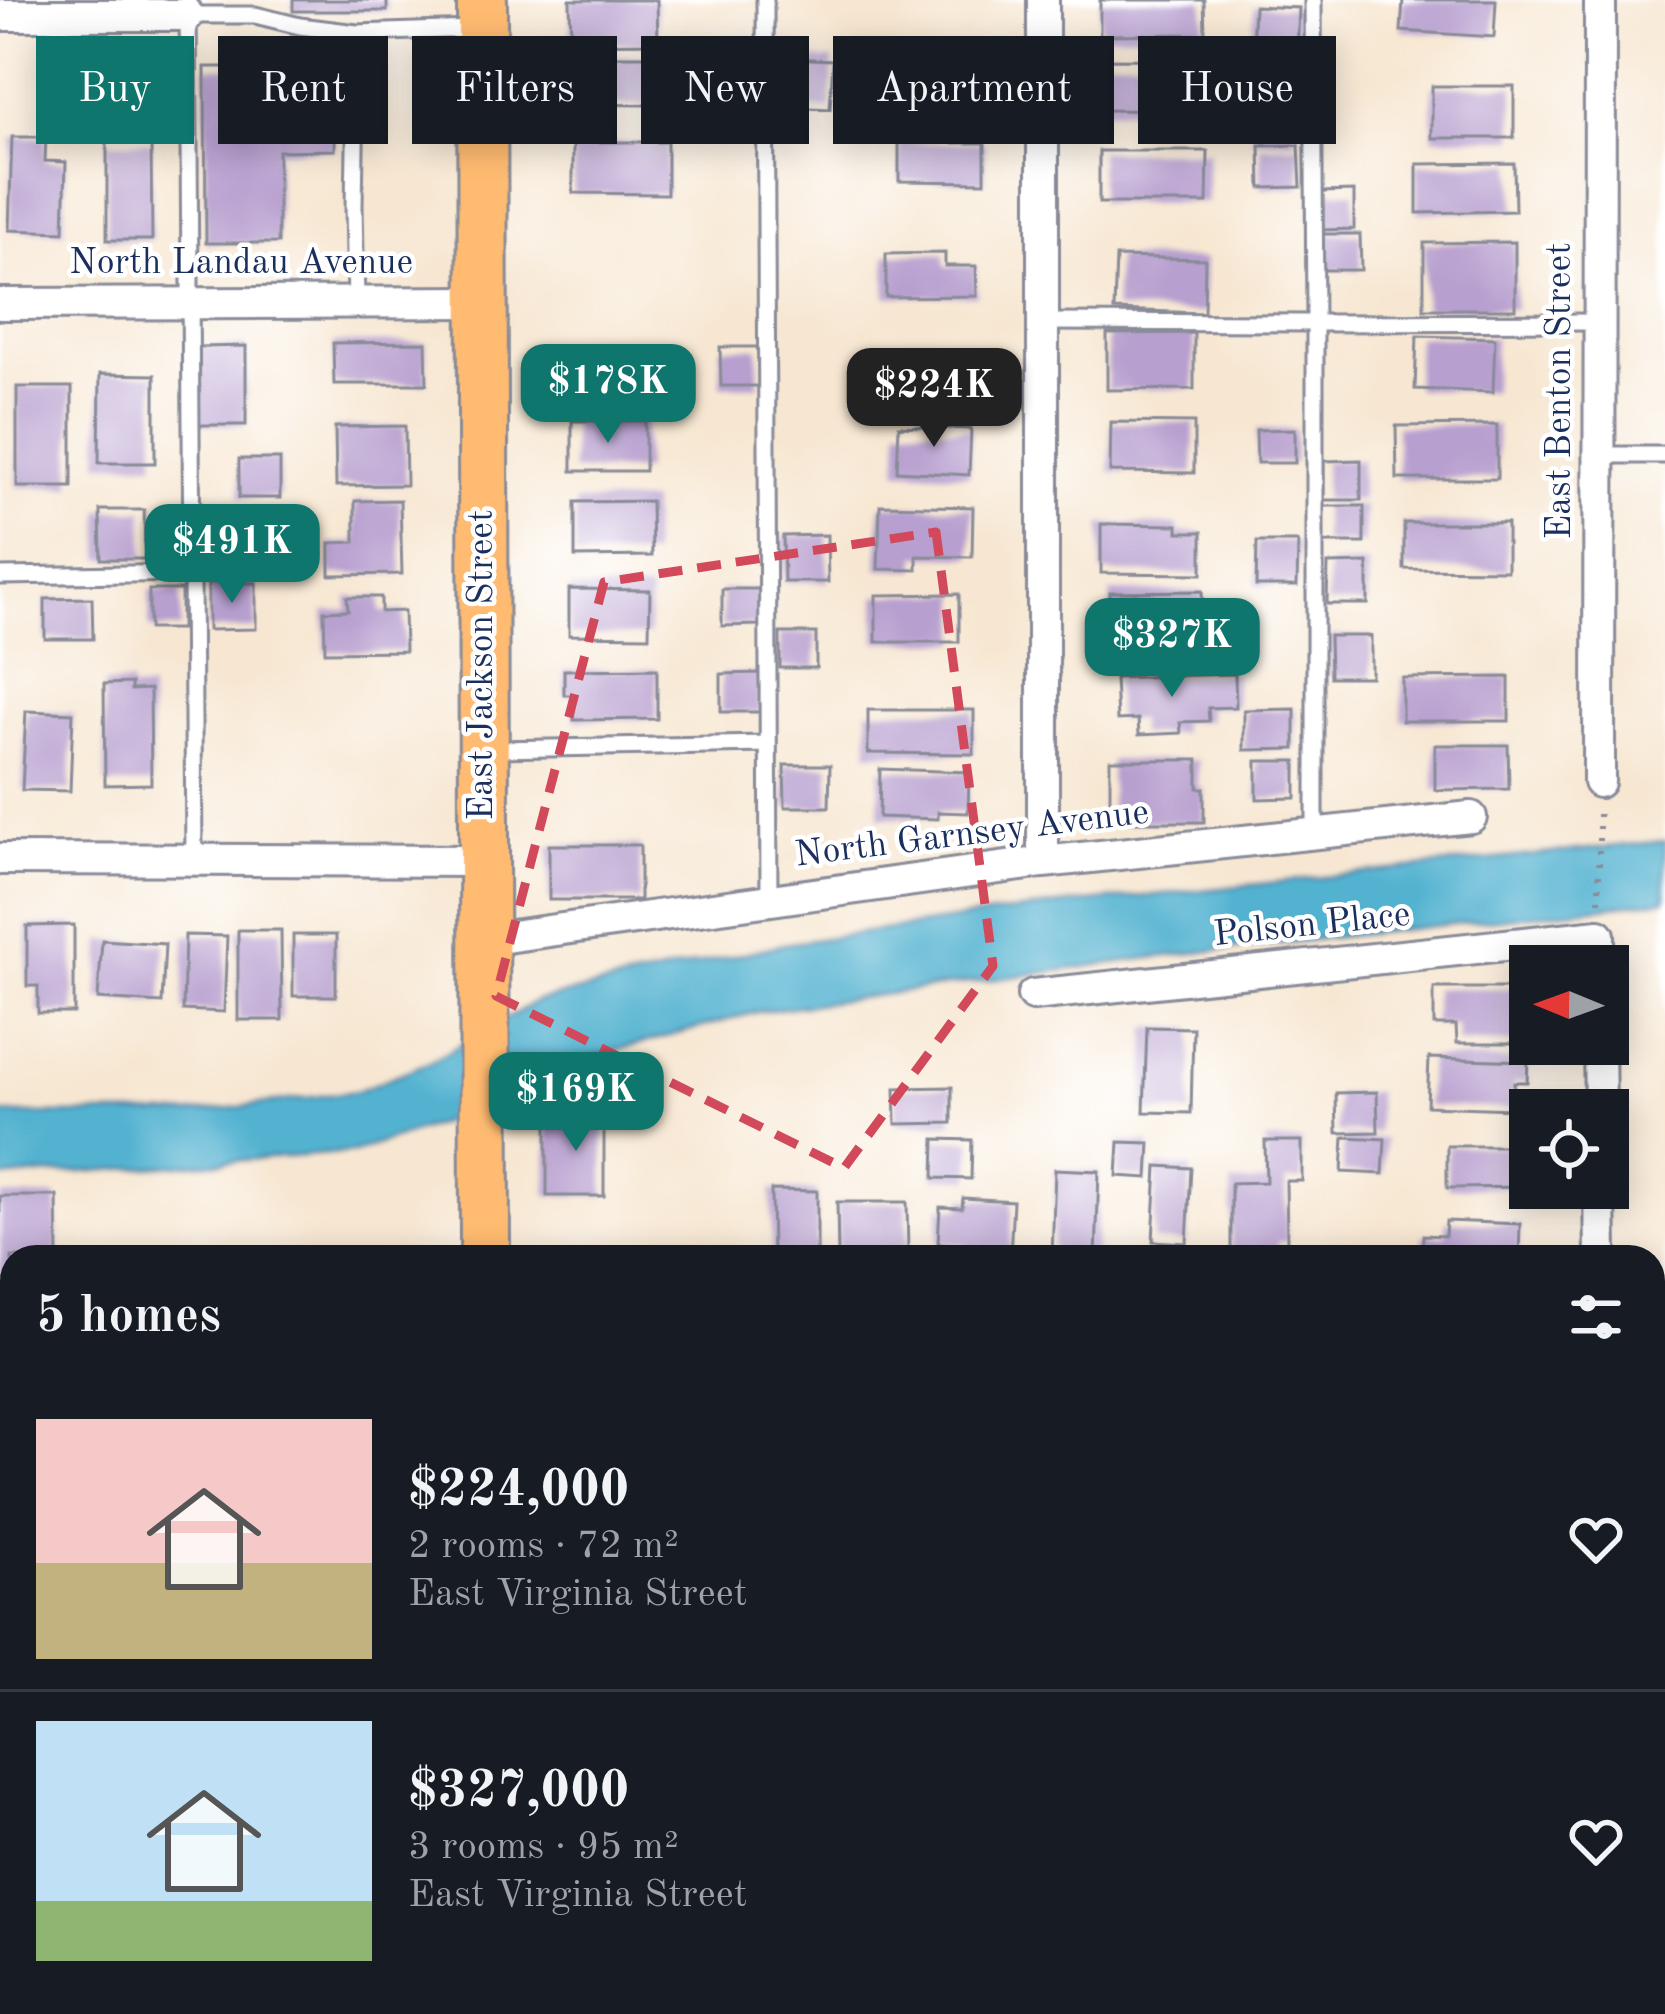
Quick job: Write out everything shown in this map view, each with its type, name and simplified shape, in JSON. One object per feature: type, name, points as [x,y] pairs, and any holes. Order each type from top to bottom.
[{"type":"main road","name":"East Jackson Street","points":[[482,14],[485,1245]]},
{"type":"street","points":[[1043,0],[1043,862]]},
{"type":"street","name":"East Benton Street","points":[[1599,782],[1600,0]]},
{"type":"street","points":[[0,15],[188,8]]},
{"type":"street","name":"North Landau Avenue","points":[[0,304],[483,302]]},
{"type":"street","name":"North Garnsey Avenue","points":[[484,940],[1043,862],[1471,817]]},
{"type":"street","points":[[0,859],[484,861]]},
{"type":"street","name":"Polson Place","points":[[1033,995],[1509,957]]},
{"type":"street","points":[[1600,1209],[1601,1245]]},
{"type":"lane","points":[[765,0],[769,900]]},
{"type":"lane","points":[[1313,0],[1315,833]]},
{"type":"lane","points":[[194,860],[188,8],[357,33],[482,14]]},
{"type":"lane","points":[[356,302],[357,33]]},
{"type":"lane","points":[[1043,322],[1600,322]]},
{"type":"lane","points":[[1600,455],[1665,455]]},
{"type":"lane","points":[[0,576],[192,573]]},
{"type":"lane","points":[[484,749],[768,744]]},
{"type":"path","points":[[1599,782],[1599,945]]},
{"type":"highlighted area","points":[[936,532],[993,966],[844,1168],[496,996],[604,582]]},
{"type":"water","points":[[1665,841],[1665,900],[1150,958],[757,1012],[544,1070],[440,1123],[354,1152],[0,1178],[0,1114],[187,1114],[357,1091],[430,1062],[537,1001],[784,944],[1051,906]]},
{"type":"building","points":[[293,0],[387,0],[387,11],[293,11]]},
{"type":"building","points":[[570,0],[657,0],[658,36],[641,36],[641,43],[617,43],[617,36],[571,36]]},
{"type":"building","points":[[1100,0],[1204,0],[1205,34],[1100,35]]},
{"type":"building","points":[[1403,0],[1496,0],[1494,37],[1401,31]]},
{"type":"building","points":[[1254,6],[1299,8],[1298,36],[1253,36]]},
{"type":"building","points":[[617,56],[641,56],[641,105],[617,105]]},
{"type":"building","points":[[809,59],[833,60],[830,109],[809,108]]},
{"type":"building","points":[[1114,59],[1138,59],[1138,110],[1114,110]]},
{"type":"building","points":[[205,67],[218,67],[218,144],[335,144],[335,150],[278,151],[278,243],[206,243]]},
{"type":"building","points":[[1432,86],[1514,86],[1514,138],[1432,138]]},
{"type":"building","points":[[12,137],[36,137],[36,144],[46,144],[45,161],[66,162],[64,232],[9,230]]},
{"type":"building","points":[[107,144],[151,144],[152,240],[107,240]]},
{"type":"building","points":[[573,144],[667,144],[667,194],[573,193]]},
{"type":"building","points":[[899,144],[985,144],[985,182],[899,181]]},
{"type":"building","points":[[1299,145],[1301,187],[1261,188],[1260,146]]},
{"type":"building","points":[[1099,151],[1208,151],[1207,203],[1099,203]]},
{"type":"building","points":[[1514,163],[1515,211],[1417,213],[1417,164]]},
{"type":"building","points":[[1354,191],[1354,229],[1321,230],[1320,192]]},
{"type":"building","points":[[1320,234],[1360,234],[1361,270],[1320,270]]},
{"type":"building","points":[[1515,242],[1515,309],[1424,309],[1424,243]]},
{"type":"building","points":[[945,253],[945,266],[976,266],[977,296],[886,297],[886,254]]},
{"type":"building","points":[[1116,257],[1205,259],[1204,313],[1114,310]]},
{"type":"building","points":[[1194,333],[1194,389],[1107,390],[1107,334]]},
{"type":"building","points":[[1417,336],[1495,338],[1493,392],[1415,389]]},
{"type":"building","points":[[426,342],[427,384],[334,384],[333,343]]},
{"type":"building","points":[[246,346],[246,425],[199,425],[199,347]]},
{"type":"building","points":[[720,347],[758,347],[759,386],[721,386]]},
{"type":"building","points":[[100,374],[155,375],[155,463],[99,463]]},
{"type":"building","points":[[17,387],[72,387],[72,487],[17,487]]},
{"type":"building","points":[[572,421],[645,421],[645,471],[572,471]]},
{"type":"building","points":[[1111,422],[1194,423],[1194,473],[1110,472]]},
{"type":"building","points":[[1497,425],[1497,479],[1397,479],[1396,426]]},
{"type":"building","points":[[405,426],[406,485],[336,486],[335,427]]},
{"type":"building","points":[[899,426],[971,429],[969,475],[897,471]]},
{"type":"building","points":[[1295,429],[1295,463],[1257,463],[1256,430]]},
{"type":"building","points":[[239,459],[280,459],[280,498],[239,498]]},
{"type":"building","points":[[1361,460],[1361,500],[1324,500],[1324,461]]},
{"type":"building","points":[[400,500],[402,574],[330,575],[330,543],[355,542],[355,501]]},
{"type":"building","points":[[651,501],[652,556],[575,557],[575,502]]},
{"type":"building","points":[[880,505],[973,507],[972,557],[917,556],[917,570],[878,569]]},
{"type":"building","points":[[1323,506],[1364,506],[1364,543],[1323,543]]},
{"type":"building","points":[[100,510],[144,510],[145,559],[101,559]]},
{"type":"building","points":[[1404,523],[1507,523],[1507,570],[1404,569]]},
{"type":"building","points":[[1101,524],[1178,525],[1178,532],[1202,532],[1202,574],[1101,573]]},
{"type":"building","points":[[827,535],[828,582],[784,582],[783,536]]},
{"type":"building","points":[[1257,542],[1298,542],[1297,586],[1256,586]]},
{"type":"building","points":[[1368,563],[1368,604],[1327,604],[1328,564]]},
{"type":"building","points":[[208,583],[256,583],[256,629],[208,630]]},
{"type":"building","points":[[569,589],[650,590],[649,636],[569,635]]},
{"type":"building","points":[[722,589],[760,589],[760,625],[722,626]]},
{"type":"building","points":[[149,590],[181,590],[181,629],[149,629]]},
{"type":"building","points":[[1202,591],[1203,645],[1110,647],[1110,592]]},
{"type":"building","points":[[959,594],[959,642],[876,642],[876,595]]},
{"type":"building","points":[[347,597],[381,597],[381,612],[404,611],[405,651],[325,652],[324,611],[348,610]]},
{"type":"building","points":[[92,598],[93,639],[45,639],[45,599]]},
{"type":"building","points":[[780,633],[816,633],[816,668],[780,668]]},
{"type":"building","points":[[1329,636],[1371,636],[1371,677],[1330,677]]},
{"type":"building","points":[[657,669],[657,719],[574,720],[574,695],[564,695],[564,670]]},
{"type":"building","points":[[759,673],[760,712],[721,712],[721,674]]},
{"type":"building","points":[[1235,674],[1236,707],[1208,708],[1209,721],[1180,722],[1181,733],[1139,735],[1138,719],[1117,720],[1115,678]]},
{"type":"building","points":[[1509,677],[1509,721],[1402,721],[1402,678]]},
{"type":"building","points":[[131,683],[131,690],[150,689],[151,784],[105,785],[104,684]]},
{"type":"building","points":[[1295,709],[1295,749],[1244,750],[1244,710]]},
{"type":"building","points":[[868,710],[974,710],[974,754],[868,753]]},
{"type":"building","points":[[26,711],[73,713],[70,791],[22,790]]},
{"type":"building","points":[[1435,745],[1508,745],[1509,789],[1435,790]]},
{"type":"building","points":[[1110,760],[1198,760],[1204,822],[1110,822]]},
{"type":"building","points":[[1257,761],[1296,761],[1296,798],[1257,799]]},
{"type":"building","points":[[784,765],[830,765],[829,807],[785,807]]},
{"type":"building","points":[[880,769],[969,772],[968,813],[938,812],[938,819],[879,817]]},
{"type":"building","points":[[549,845],[640,845],[640,900],[549,900]]},
{"type":"building","points":[[74,925],[74,1013],[38,1013],[38,986],[27,986],[27,926]]},
{"type":"building","points":[[238,930],[281,930],[282,1020],[238,1020]]},
{"type":"building","points":[[185,935],[227,936],[224,1012],[183,1010]]},
{"type":"building","points":[[293,935],[336,935],[336,996],[293,996]]},
{"type":"building","points":[[102,940],[165,944],[162,1003],[98,999]]},
{"type":"building","points":[[1434,988],[1509,988],[1509,1043],[1457,1043],[1456,1025],[1434,1025]]},
{"type":"building","points":[[1147,1027],[1193,1028],[1191,1113],[1144,1112]]},
{"type":"building","points":[[1429,1058],[1528,1065],[1527,1082],[1514,1082],[1514,1089],[1509,1089],[1509,1109],[1427,1106]]},
{"type":"building","points":[[952,1087],[952,1123],[896,1124],[895,1088]]},
{"type":"building","points":[[1377,1092],[1378,1132],[1337,1133],[1336,1093]]},
{"type":"building","points":[[547,1112],[604,1112],[604,1196],[547,1196]]},
{"type":"building","points":[[1344,1137],[1385,1139],[1383,1174],[1342,1172]]},
{"type":"building","points":[[935,1139],[972,1140],[971,1179],[934,1178]]},
{"type":"building","points":[[1265,1141],[1302,1141],[1302,1181],[1286,1181],[1287,1242],[1231,1245],[1231,1183],[1266,1182]]},
{"type":"building","points":[[1119,1142],[1150,1143],[1148,1178],[1117,1176]]},
{"type":"building","points":[[1447,1146],[1509,1146],[1509,1187],[1447,1188]]},
{"type":"building","points":[[1157,1166],[1191,1168],[1187,1243],[1153,1241]]},
{"type":"building","points":[[1055,1169],[1099,1171],[1096,1245],[1052,1245]]},
{"type":"building","points":[[771,1190],[817,1191],[817,1245],[772,1245]]},
{"type":"building","points":[[0,1196],[57,1196],[58,1245],[0,1245]]},
{"type":"building","points":[[963,1198],[1013,1201],[1011,1245],[938,1243],[940,1207],[962,1208]]},
{"type":"building","points":[[837,1202],[907,1202],[908,1245],[838,1245]]},
{"type":"building","points":[[1446,1221],[1520,1224],[1519,1245],[1423,1245],[1423,1235],[1445,1236]]}]
